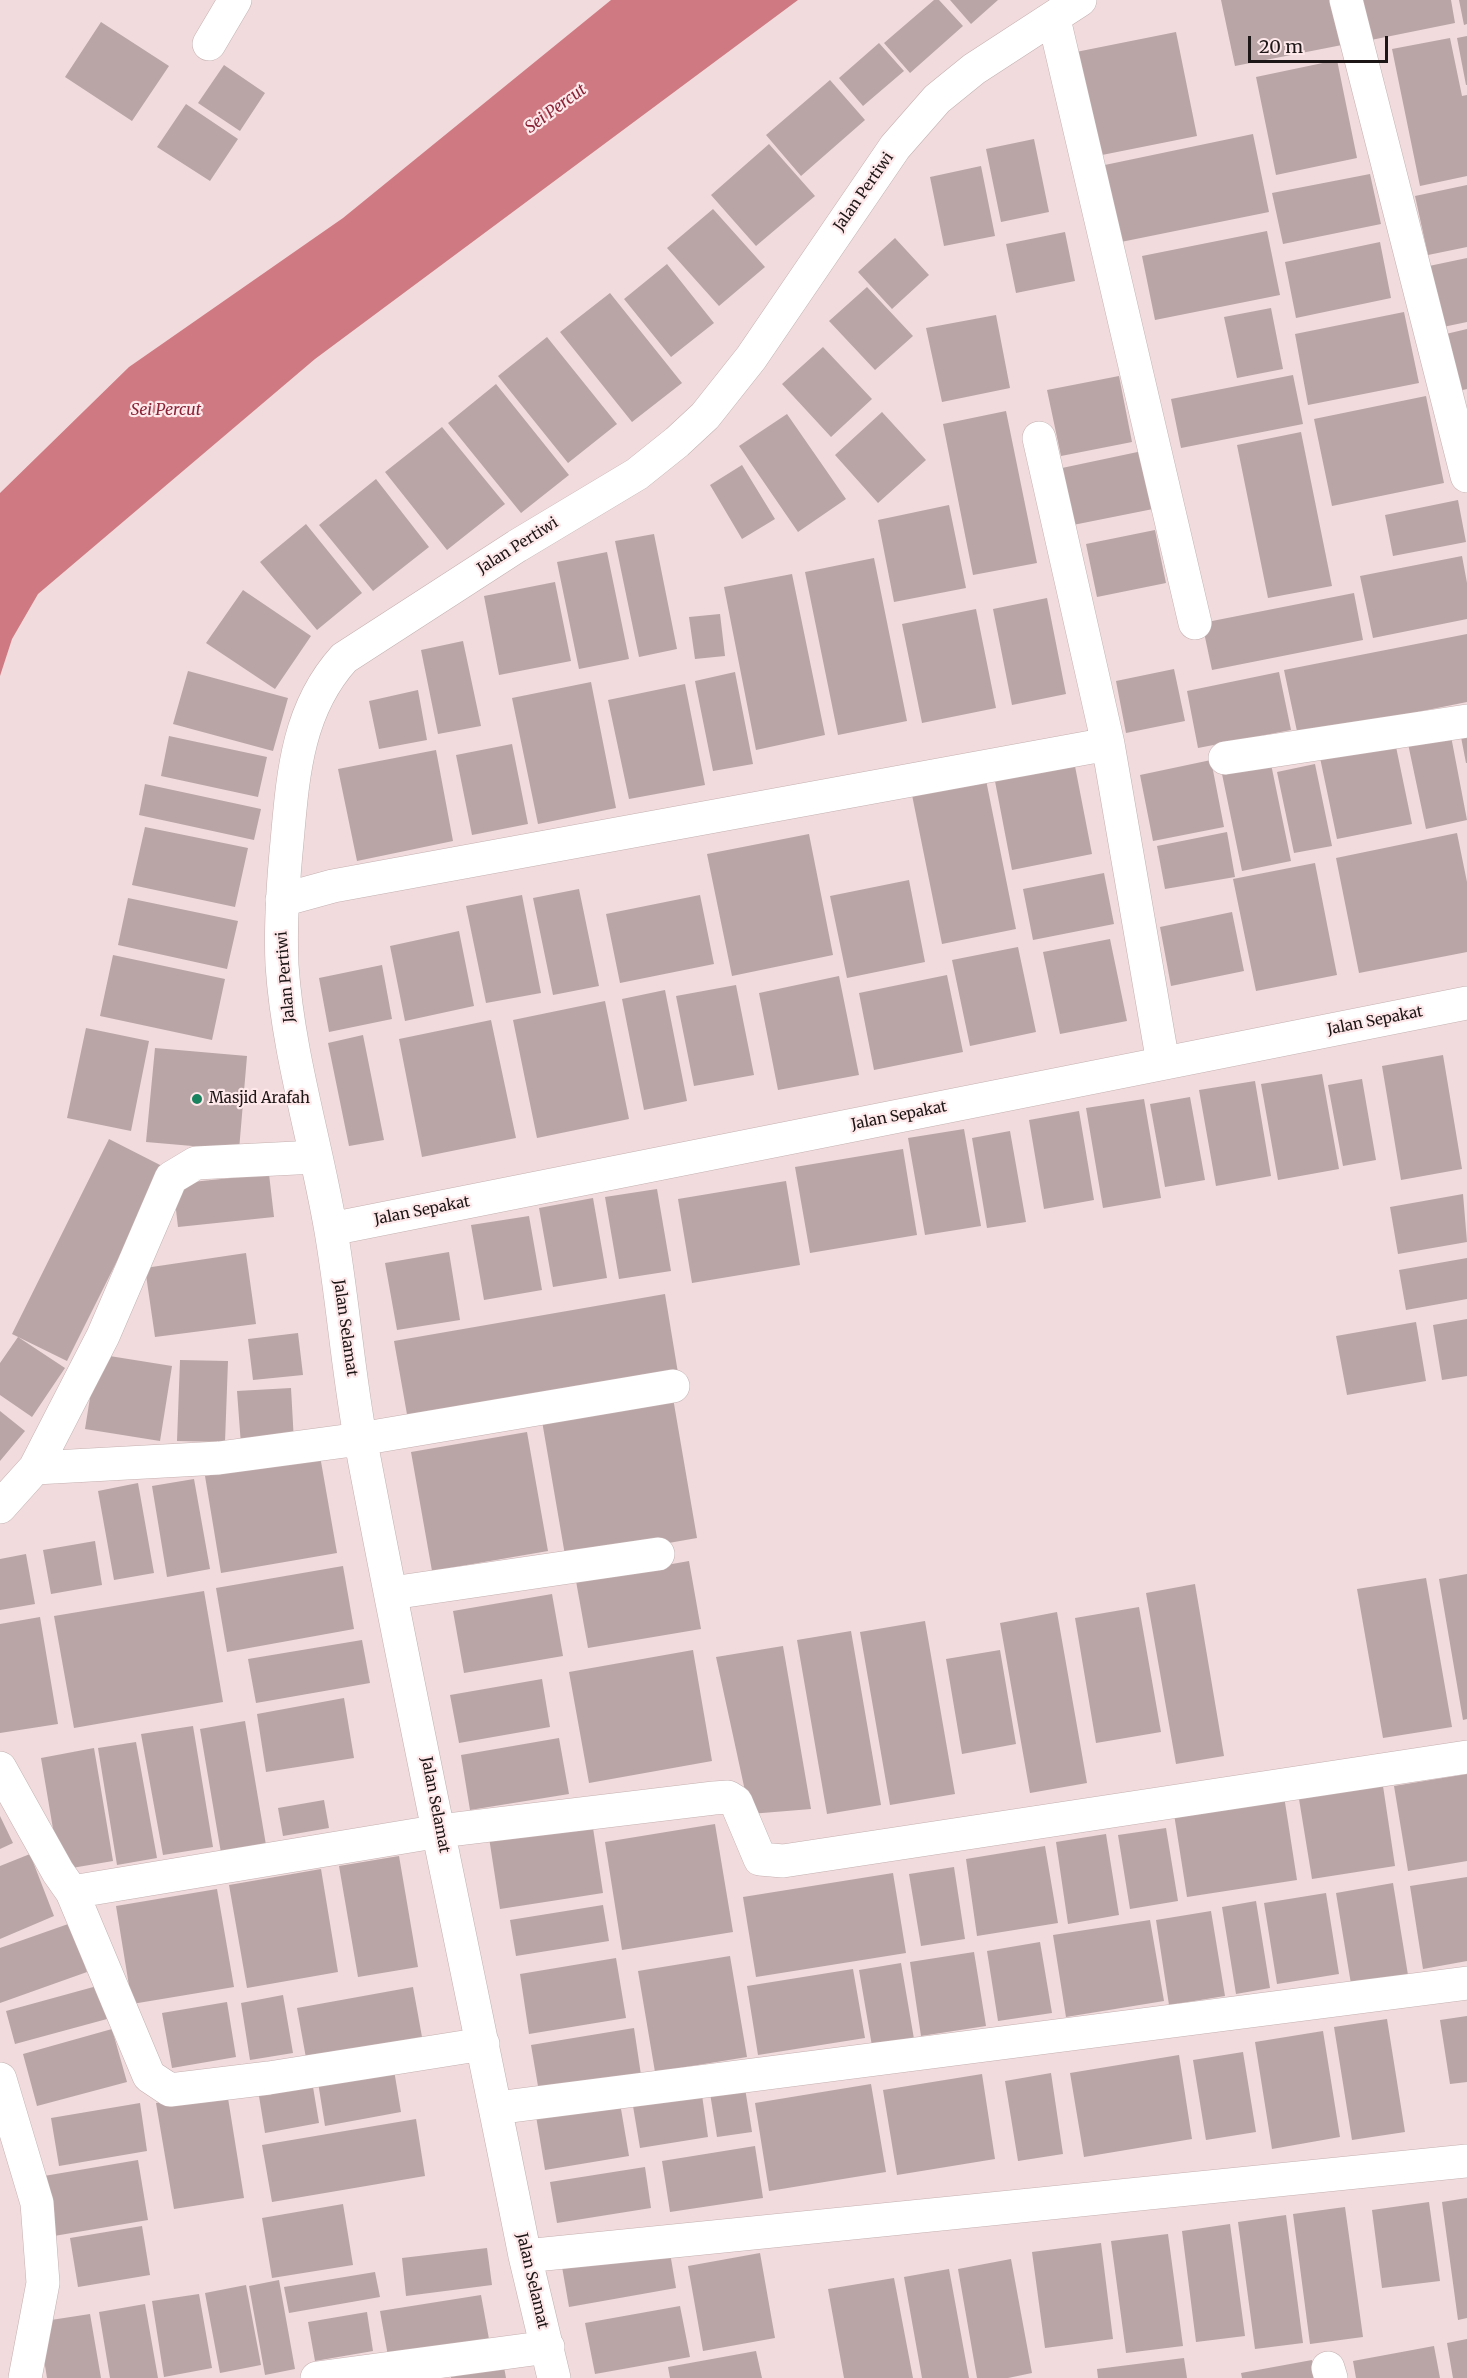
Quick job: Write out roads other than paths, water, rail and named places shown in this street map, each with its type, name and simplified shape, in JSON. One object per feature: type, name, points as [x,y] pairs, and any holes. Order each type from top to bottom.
[{"type":"street","points":[[209,44],[235,0]]},
{"type":"street","points":[[1346,0],[1467,476]]},
{"type":"street","points":[[1067,9],[1195,622]]},
{"type":"street","name":"Jalan Pertiwi","points":[[331,1229],[287,1007],[282,964],[282,900],[293,778],[299,739],[313,701],[327,677],[344,658],[517,546],[637,474],[677,442],[705,416],[751,358],[895,147],[937,99],[974,69],[1067,9]]},
{"type":"street","points":[[1039,438],[1108,744],[1163,1063]]},
{"type":"street","points":[[1226,758],[1467,721]]},
{"type":"street","points":[[282,900],[333,886],[1108,744]]},
{"type":"street","name":"Jalan Sepakat","points":[[331,1229],[1467,1003]]},
{"type":"street","points":[[0,1508],[35,1468],[103,1336],[171,1178],[196,1163],[316,1157]]},
{"type":"street","name":"Jalan Selamat","points":[[331,1229],[360,1439],[525,2256],[551,2362]]},
{"type":"street","points":[[35,1468],[219,1458],[360,1439],[673,1386]]},
{"type":"street","points":[[392,1593],[658,1554]]},
{"type":"street","points":[[72,1892],[440,1831],[728,1797],[741,1810],[760,1859],[776,1861],[1467,1757]]},
{"type":"street","points":[[0,1768],[58,1872],[72,1892],[148,2076],[170,2090],[269,2078],[483,2044]]},
{"type":"street","points":[[496,2108],[1467,1983]]},
{"type":"street","points":[[0,2079],[38,2204],[43,2283],[25,2378]]},
{"type":"street","points":[[525,2256],[1467,2161]]},
{"type":"street","points":[[317,2378],[551,2362]]},
{"type":"water","name":"Sei Percut","points":[[611,0],[798,0],[315,359],[38,594],[12,639],[0,676],[0,493],[129,367],[343,218]]},
{"type":"place","name":"Masjid Arafah","points":[[197,1099]]}]
